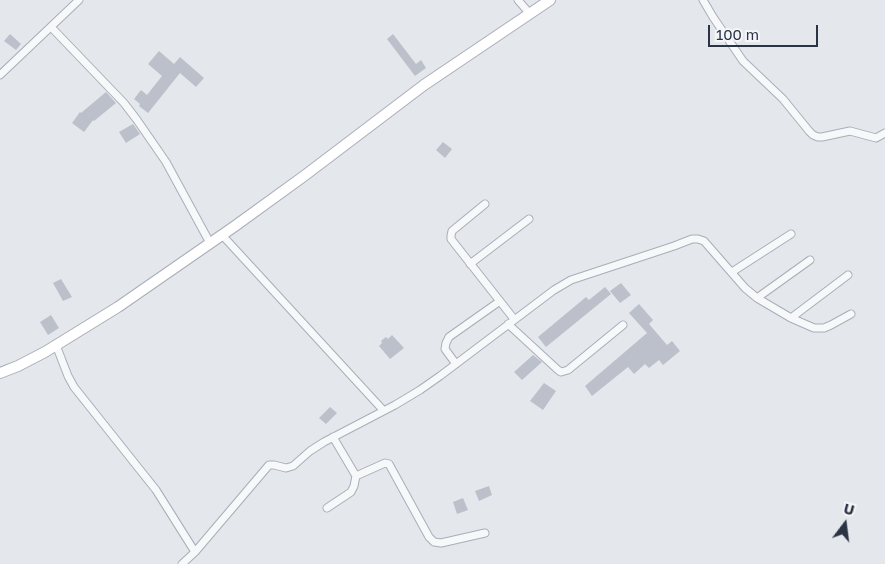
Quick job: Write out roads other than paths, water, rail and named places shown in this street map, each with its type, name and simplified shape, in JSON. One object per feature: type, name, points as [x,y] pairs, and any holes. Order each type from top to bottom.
[{"type":"main road","points":[[0,373],[18,366],[56,345],[118,307],[304,176],[424,85],[550,0]]},
{"type":"street","points":[[2,70],[79,0]]},
{"type":"street","points":[[518,0],[530,14]]},
{"type":"street","points":[[704,0],[713,17],[743,61],[783,99],[813,135],[822,137],[850,131],[876,138],[885,133]]},
{"type":"street","points":[[51,27],[124,103],[137,120],[166,162],[210,243]]},
{"type":"street","points":[[484,204],[452,232],[450,236],[514,319]]},
{"type":"street","points":[[470,264],[529,220]]},
{"type":"street","points":[[222,234],[383,410]]},
{"type":"street","points":[[732,272],[791,234]]},
{"type":"street","points":[[182,564],[195,552],[269,465],[289,468],[318,445],[420,390],[514,319],[571,280],[692,239],[698,239],[704,241],[745,288],[757,298],[791,318],[814,328],[824,328],[851,314]]},
{"type":"street","points":[[757,298],[810,260]]},
{"type":"street","points":[[791,318],[848,275]]},
{"type":"street","points":[[456,364],[445,349],[450,337],[500,301]]},
{"type":"street","points":[[508,324],[561,372],[568,370],[623,325]]},
{"type":"street","points":[[56,345],[74,387],[159,495],[195,552]]},
{"type":"street","points":[[327,508],[351,492],[356,476],[332,437]]},
{"type":"street","points":[[356,476],[385,463],[389,464],[429,537],[434,542],[485,533]]}]
